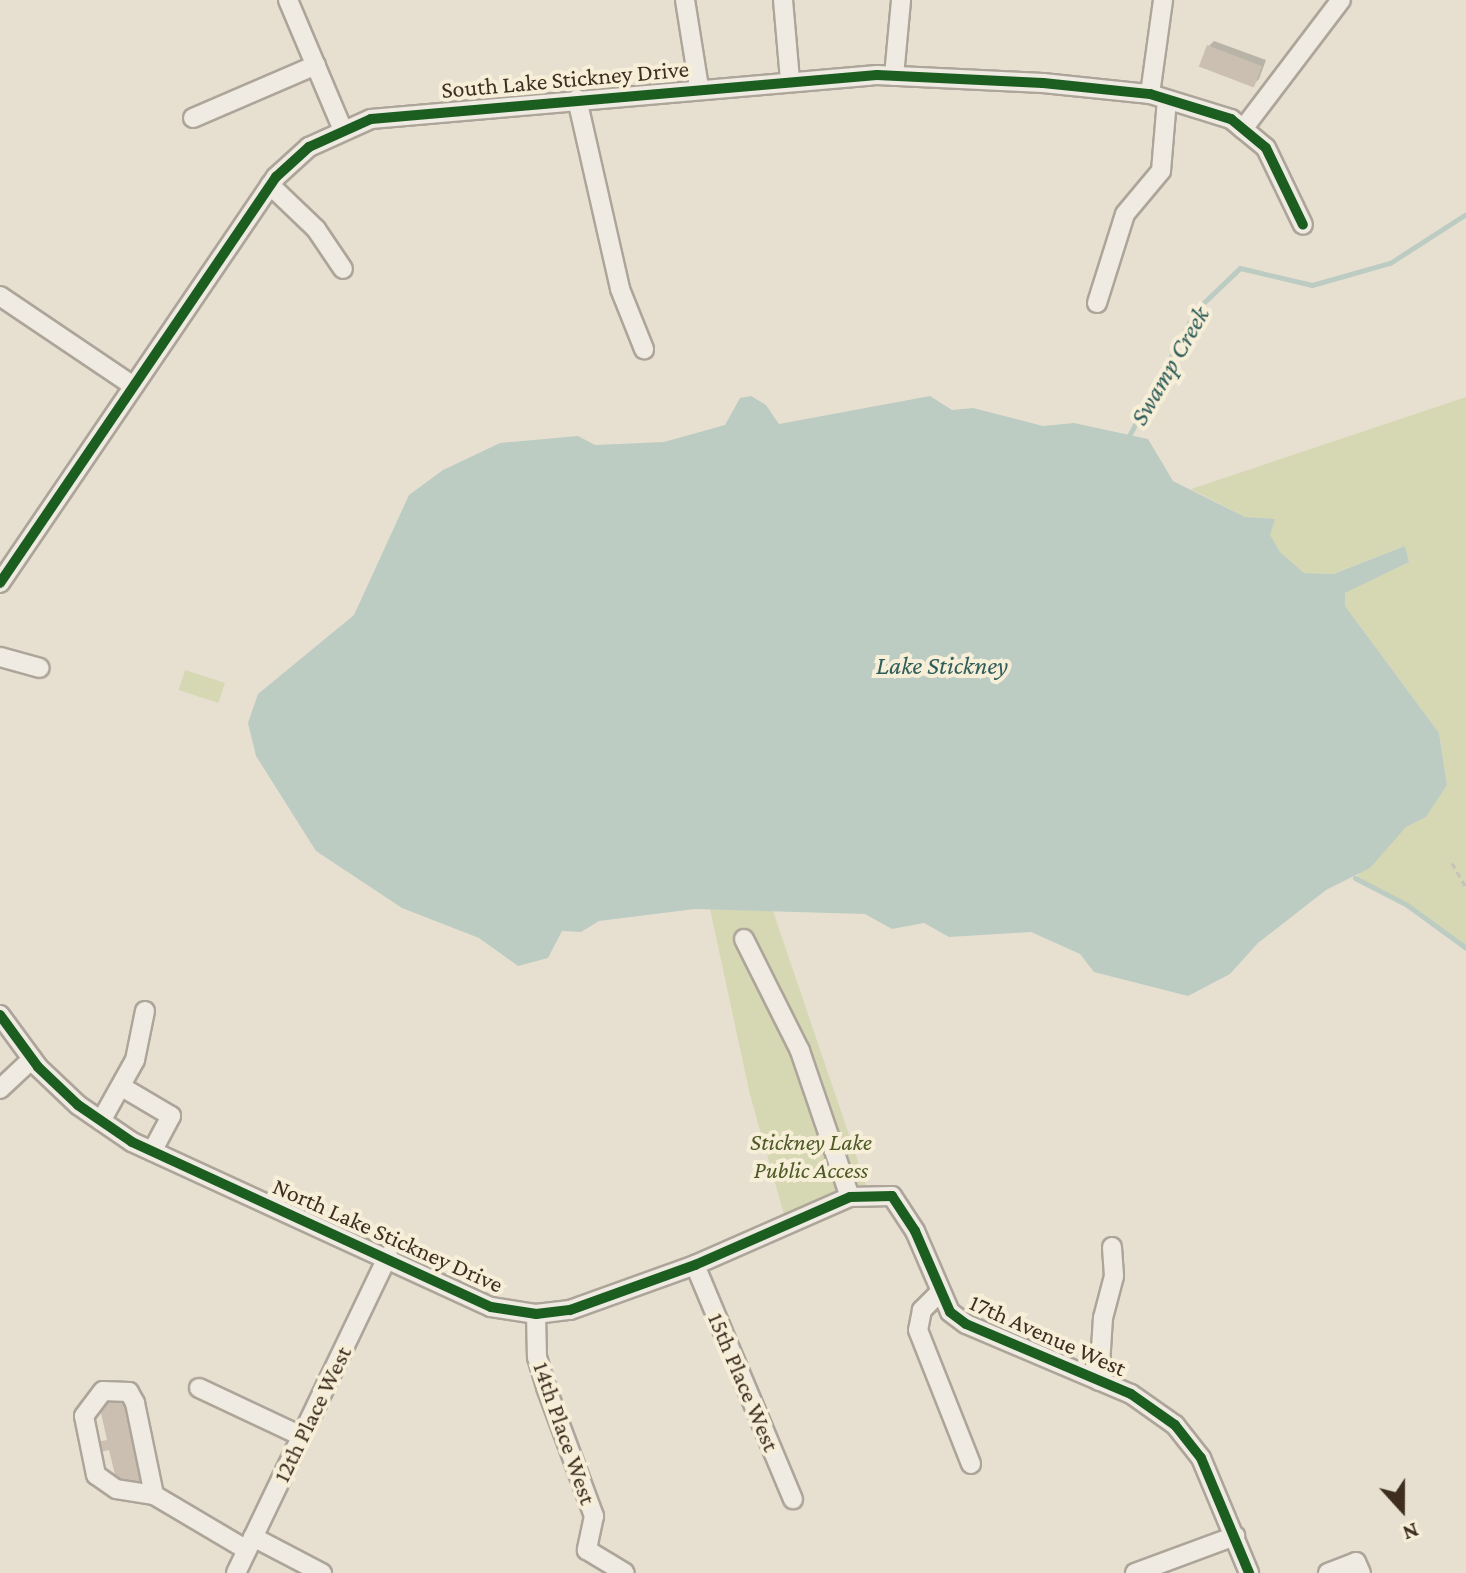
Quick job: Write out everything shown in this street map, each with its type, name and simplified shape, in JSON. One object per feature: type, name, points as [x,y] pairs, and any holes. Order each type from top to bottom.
[{"type":"street","points":[[288,0],[342,128]]},
{"type":"street","points":[[685,0],[699,87]]},
{"type":"street","points":[[783,0],[790,80]]},
{"type":"street","points":[[894,76],[901,0]]},
{"type":"street","points":[[1097,303],[1125,214],[1161,171],[1158,97],[1163,0]]},
{"type":"street","points":[[1243,129],[1341,0]]},
{"type":"street","points":[[193,118],[316,65]]},
{"type":"street","name":"South Lake Stickney Drive","points":[[0,583],[270,185],[309,147],[342,128],[421,112],[790,80],[894,76],[1158,97],[1231,119],[1266,148],[1303,225]]},
{"type":"street","points":[[577,99],[620,289],[644,349]]},
{"type":"street","points":[[270,185],[316,229],[343,269]]},
{"type":"street","points":[[0,296],[132,385]]},
{"type":"street","points":[[0,657],[40,668]]},
{"type":"street","points":[[744,939],[800,1051],[850,1197]]},
{"type":"street","points":[[101,1121],[135,1060],[145,1011]]},
{"type":"street","name":"North Lake Stickney Drive","points":[[0,1016],[32,1059],[101,1121],[152,1151],[388,1256],[491,1307],[536,1314],[612,1297],[695,1265],[850,1197]]},
{"type":"street","points":[[0,1089],[32,1059]]},
{"type":"street","points":[[122,1087],[171,1116],[152,1151]]},
{"type":"street","name":"17th Avenue West","points":[[850,1197],[892,1196],[903,1208],[938,1294],[966,1324],[1131,1394],[1175,1425],[1201,1458],[1249,1573]]},
{"type":"street","points":[[1099,1381],[1103,1318],[1114,1276],[1112,1247]]},
{"type":"street","name":"12th Place West","points":[[236,1573],[388,1256]]},
{"type":"street","name":"15th Place West","points":[[695,1265],[793,1499]]},
{"type":"street","points":[[938,1294],[922,1310],[918,1330],[971,1464]]},
{"type":"street","name":"14th Place West","points":[[536,1314],[537,1357],[594,1516],[587,1550],[625,1573]]},
{"type":"street","points":[[199,1388],[301,1436]]},
{"type":"street","points":[[154,1495],[135,1403],[129,1392],[103,1391],[84,1416],[96,1475],[116,1489],[154,1495],[250,1543],[322,1573]]},
{"type":"street","points":[[1135,1573],[1235,1536]]},
{"type":"street","points":[[1328,1573],[1356,1562],[1361,1573]]},
{"type":"path","points":[[1452,863],[1466,887]]},
{"type":"green space","points":[[1466,397],[1466,948],[1407,905],[1355,878],[1406,827],[1426,817],[1447,785],[1439,733],[1345,606],[1344,593],[1409,562],[1405,546],[1332,574],[1304,573],[1280,552],[1269,535],[1275,519],[1245,517],[1191,489]]},
{"type":"green space","points":[[185,670],[225,683],[218,703],[179,690]]},
{"type":"green space","name":"Stickney Lake Public Access","points":[[710,909],[773,911],[867,1188],[785,1218],[750,1095]]},
{"type":"water","name":"Lake Stickney","points":[[751,396],[766,405],[779,424],[930,396],[952,410],[973,408],[1043,426],[1074,423],[1148,439],[1173,481],[1245,517],[1275,519],[1270,535],[1280,552],[1304,573],[1333,574],[1405,546],[1409,562],[1345,593],[1345,606],[1439,733],[1447,785],[1426,817],[1406,827],[1370,868],[1326,890],[1258,943],[1230,974],[1188,996],[1094,972],[1080,954],[1031,932],[949,937],[924,923],[892,929],[865,914],[695,909],[599,921],[581,932],[562,931],[548,958],[518,966],[479,938],[402,908],[316,851],[256,756],[248,723],[258,694],[354,615],[409,495],[443,470],[500,443],[578,436],[595,445],[664,442],[725,425],[740,398]]},
{"type":"building","points":[[1207,45],[1262,66],[1254,88],[1199,66]]},
{"type":"building","points":[[126,1398],[145,1481],[118,1487],[109,1450],[100,1452],[97,1442],[107,1440],[99,1404]]},
{"type":"waterway","name":"Swamp Creek","points":[[1130,434],[1195,311],[1240,268],[1312,285],[1390,263],[1466,214]]},
{"type":"waterway","points":[[1355,878],[1407,905],[1466,948]]},
{"type":"cycle path","points":[[0,583],[276,177],[309,147],[371,119],[877,75],[1043,83],[1150,94],[1231,119],[1266,148],[1303,225]]},
{"type":"cycle path","points":[[0,1015],[38,1067],[78,1105],[132,1142],[491,1307],[536,1314],[570,1310],[695,1265],[850,1197],[892,1196],[915,1231],[950,1312],[966,1324],[1131,1394],[1175,1425],[1201,1458],[1249,1573]]}]
